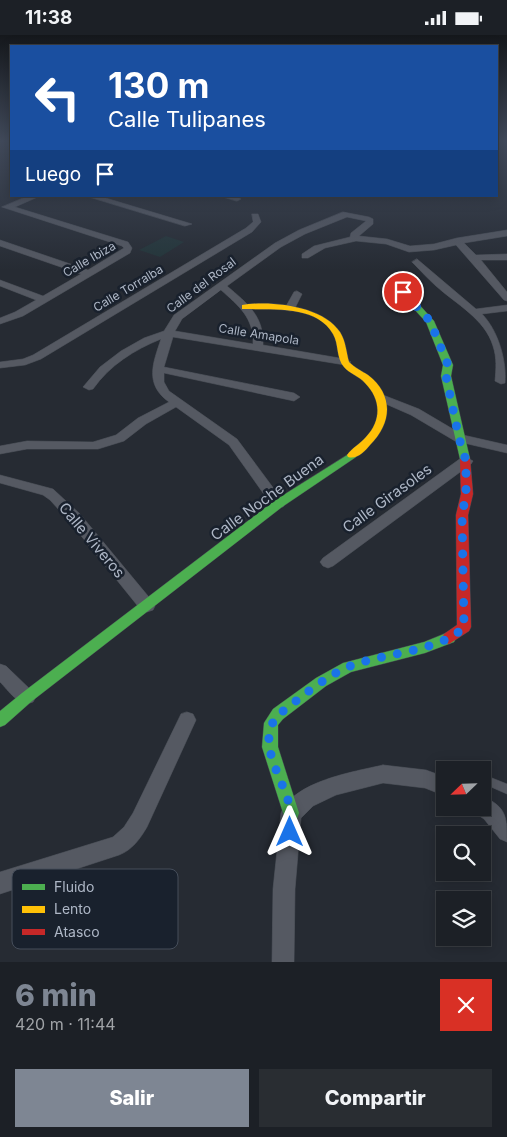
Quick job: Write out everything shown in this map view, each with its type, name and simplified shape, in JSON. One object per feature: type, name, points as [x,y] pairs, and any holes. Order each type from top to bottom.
[{"type":"street","points":[[4,207],[33,197]]},
{"type":"street","points":[[94,197],[188,224]]},
{"type":"street","points":[[228,197],[237,199]]},
{"type":"street","name":"Calle Ibiza","points":[[0,321],[19,314],[127,251],[127,245],[4,207]]},
{"type":"street","name":"Calle del Rosal","points":[[278,504],[233,442],[164,393],[158,384],[159,369],[169,333],[172,323],[178,317],[278,245],[302,232],[346,214],[369,219],[370,222],[354,235],[355,238]]},
{"type":"street","name":"Calle Torralba","points":[[0,365],[37,357],[249,230],[258,222],[255,216]]},
{"type":"street","points":[[305,256],[314,248],[346,243],[355,238],[387,242],[409,249],[434,247],[456,241],[507,233]]},
{"type":"street","points":[[456,241],[474,258],[507,298]]},
{"type":"street","points":[[0,243],[87,273]]},
{"type":"street","points":[[474,258],[507,257]]},
{"type":"street","points":[[417,262],[439,284],[477,312],[491,325],[501,347],[504,368],[501,381]]},
{"type":"street","points":[[0,283],[44,299]]},
{"type":"street","points":[[222,286],[245,307],[258,329],[258,347]]},
{"type":"street","points":[[283,962],[284,889],[291,813],[270,747],[271,723],[278,715],[348,666],[438,642],[457,634],[464,627],[462,515],[466,494],[466,461],[459,438],[446,376],[448,365],[430,321],[403,292]]},
{"type":"street","points":[[290,308],[297,294]]},
{"type":"street","points":[[245,307],[290,308],[308,311],[324,319],[336,330],[345,363],[368,379],[383,399],[414,412],[459,438],[507,449]]},
{"type":"street","points":[[477,312],[507,308]]},
{"type":"street","points":[[90,387],[105,369],[132,349],[154,337],[169,333]]},
{"type":"street","name":"Calle Amapola","points":[[169,333],[345,363]]},
{"type":"street","points":[[159,369],[294,397]]},
{"type":"street","name":"Calle Noche Buena","points":[[0,720],[27,697],[278,504],[362,448],[373,437],[382,422],[385,410],[383,399]]},
{"type":"street","points":[[0,450],[27,445],[94,446],[110,442],[120,438],[142,421],[177,402]]},
{"type":"street","name":"Calle Girasoles","points":[[328,562],[466,461]]},
{"type":"street","name":"Calle Viveros","points":[[0,479],[48,492],[55,497],[75,518],[147,605]]},
{"type":"street","points":[[0,671],[27,697]]},
{"type":"street","points":[[43,869],[118,845],[131,834],[140,820],[187,721]]},
{"type":"street","points":[[291,813],[306,799],[334,786],[383,774],[435,778]]},
{"type":"street","points":[[491,812],[507,832]]},
{"type":"street","points":[[0,883],[12,879]]},
{"type":"lane","points":[[491,781],[507,789]]},
{"type":"shaded area","points":[[166,236],[184,242],[160,257],[139,250]]},
{"type":"traffic: fast","points":[[403,292],[430,321],[448,365],[446,376],[465,459]]},
{"type":"traffic: fast","points":[[0,720],[27,697],[278,504],[352,455]]},
{"type":"traffic: fast","points":[[291,813],[270,747],[271,723],[278,714],[321,682],[348,667],[425,647],[449,638]]},
{"type":"traffic: slow","points":[[245,307],[285,308],[305,311],[323,319],[334,329],[341,341],[345,362],[376,388],[383,409],[378,429],[352,455]]},
{"type":"traffic: jam","points":[[449,638],[464,627],[462,515],[467,494],[465,459]]},
{"type":"route","points":[[290,832],[291,813],[273,762],[270,747],[271,723],[278,715],[348,666],[438,642],[457,634],[464,627],[462,515],[466,494],[466,461],[459,438],[446,376],[448,365],[430,321],[403,292]]}]
